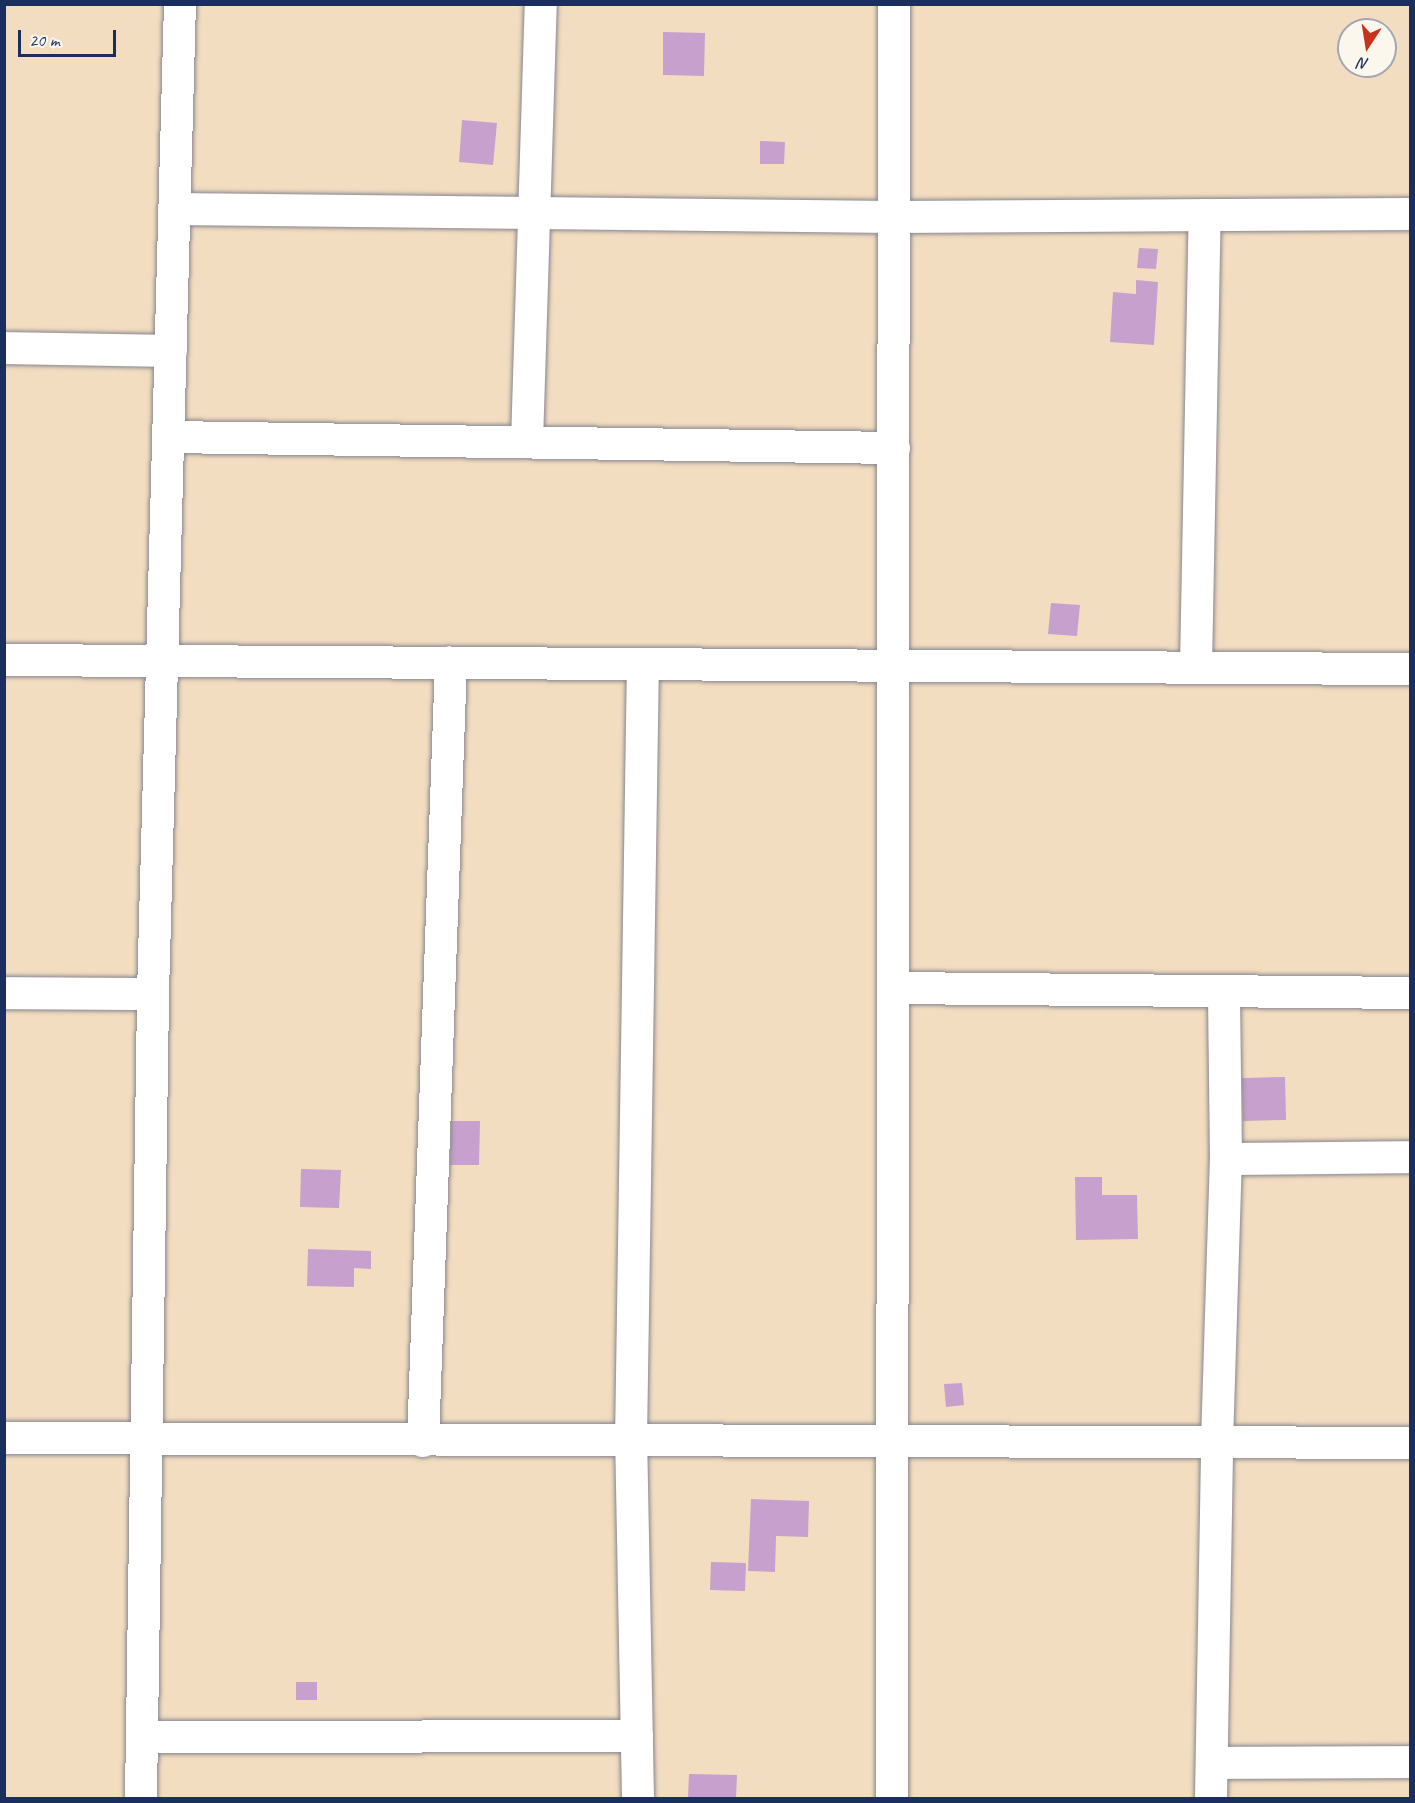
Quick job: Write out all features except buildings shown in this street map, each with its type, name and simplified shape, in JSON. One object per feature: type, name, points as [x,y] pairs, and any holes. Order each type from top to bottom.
[{"type":"street","points":[[141,1798],[153,994],[180,4]]},
{"type":"street","points":[[527,442],[542,4]]},
{"type":"street","points":[[892,1798],[894,4]]},
{"type":"street","points":[[175,209],[894,216],[1410,214]]},
{"type":"street","points":[[1196,667],[1205,215]]},
{"type":"street","points":[[4,348],[171,351]]},
{"type":"street","points":[[169,437],[894,448]]},
{"type":"street","points":[[4,660],[1410,669]]},
{"type":"street","points":[[423,1441],[452,663]]},
{"type":"street","points":[[638,1798],[631,1441],[643,664]]},
{"type":"street","points":[[893,988],[1410,993]]},
{"type":"street","points":[[1211,1798],[1217,1442],[1226,1159],[1224,992]]},
{"type":"street","points":[[4,993],[153,994]]},
{"type":"street","points":[[1226,1159],[1410,1157]]},
{"type":"street","points":[[4,1438],[1410,1443]]},
{"type":"street","points":[[142,1737],[637,1736]]},
{"type":"street","points":[[1212,1763],[1410,1762]]}]
